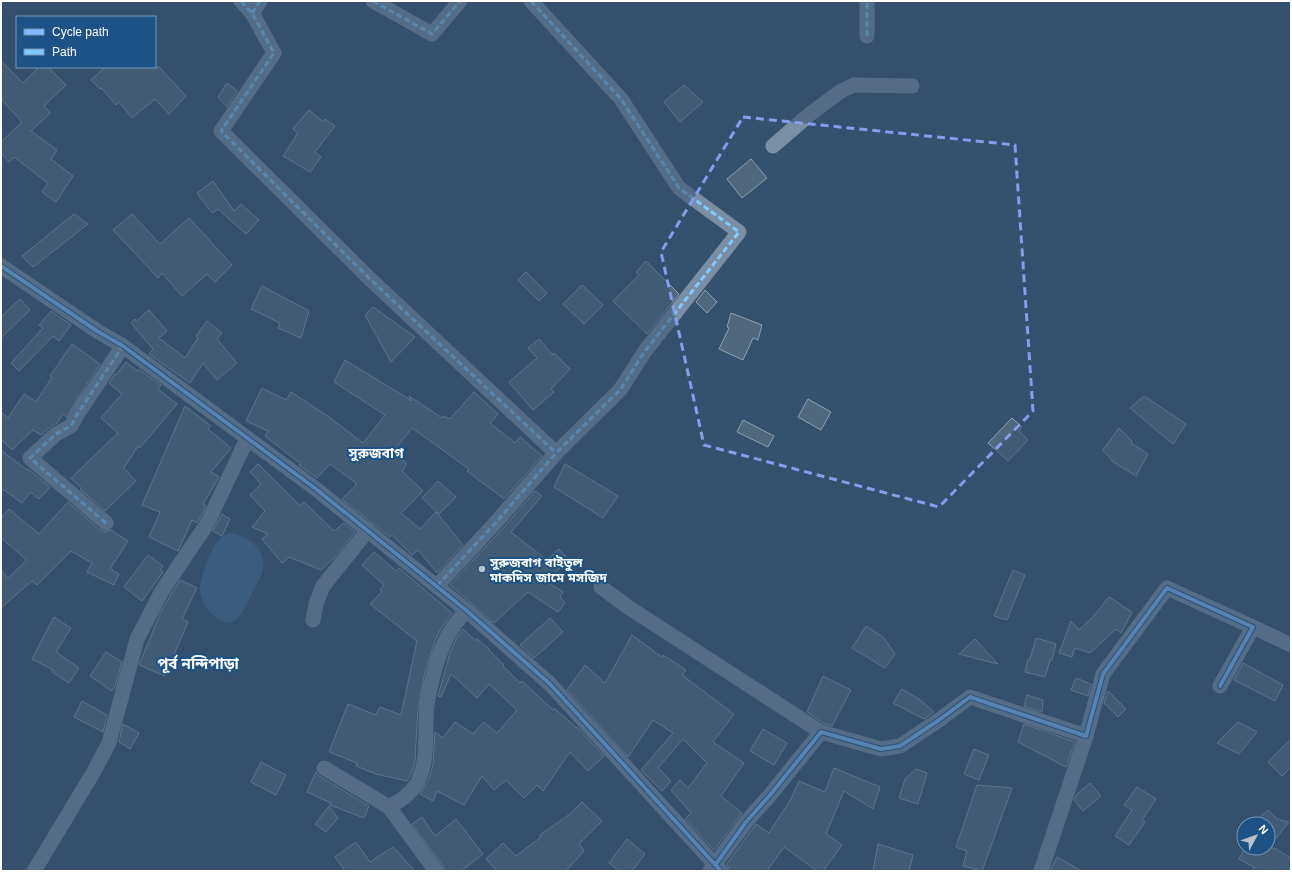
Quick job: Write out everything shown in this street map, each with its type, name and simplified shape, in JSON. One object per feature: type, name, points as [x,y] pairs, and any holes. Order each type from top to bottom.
[{"type":"street","points":[[241,1],[256,7],[274,53],[221,131],[370,279],[556,453]]},
{"type":"street","points":[[373,1],[432,34],[460,1]]},
{"type":"street","points":[[437,586],[499,519],[556,453],[620,390],[645,351],[739,232],[679,188],[621,99],[530,1]]},
{"type":"street","points":[[867,1],[867,36]]},
{"type":"street","points":[[773,146],[827,101],[841,91],[854,85],[912,86]]},
{"type":"street","points":[[1,266],[96,331],[123,346],[316,489],[466,610],[550,684],[716,869],[746,822],[821,732]]},
{"type":"street","points":[[106,523],[30,458],[56,434],[71,426],[78,413],[123,346]]},
{"type":"street","points":[[34,871],[93,773],[109,743],[137,639],[162,591],[207,524],[247,439]]},
{"type":"street","points":[[313,620],[316,604],[323,586],[368,530]]},
{"type":"street","points":[[601,587],[628,607],[821,732],[881,749],[900,746],[970,697],[1086,736]]},
{"type":"street","points":[[1041,871],[1086,736],[1103,674],[1167,588],[1291,645]]},
{"type":"street","points":[[389,807],[408,795],[418,781],[422,771],[426,744],[428,700],[438,660],[449,633],[466,610]]},
{"type":"street","points":[[1220,686],[1253,627]]},
{"type":"street","points":[[324,768],[389,807],[436,871]]},
{"type":"highlighted area","points":[[743,117],[1015,145],[1033,411],[939,507],[704,445],[661,252]]},
{"type":"water","points":[[230,533],[249,540],[259,550],[262,556],[263,569],[261,577],[242,612],[236,620],[230,623],[220,620],[209,611],[202,600],[200,587],[206,566],[215,545],[222,537]]},
{"type":"building","points":[[1,61],[23,83],[38,68],[49,68],[66,85],[44,106],[50,113],[31,131],[57,150],[51,159],[73,176],[56,202],[42,192],[48,183],[14,157],[9,162],[1,153],[1,142],[22,122],[1,99]]},
{"type":"building","points":[[159,67],[186,96],[169,114],[155,99],[132,118],[119,102],[116,105],[101,88],[100,89],[91,80],[104,68]]},
{"type":"building","points":[[227,83],[237,91],[227,107],[218,97]]},
{"type":"building","points":[[684,85],[703,102],[680,122],[664,102]]},
{"type":"building","points":[[309,110],[323,122],[325,119],[335,126],[315,152],[321,157],[310,172],[283,156],[298,133],[293,129]]},
{"type":"building","points":[[751,159],[767,178],[742,198],[727,179]]},
{"type":"building","points":[[213,181],[234,211],[241,204],[259,220],[246,234],[218,209],[212,213],[197,193]]},
{"type":"building","points":[[74,214],[88,224],[33,267],[22,256]]},
{"type":"building","points":[[132,214],[160,244],[189,218],[232,265],[215,282],[207,274],[182,296],[162,273],[158,278],[113,230]]},
{"type":"building","points":[[646,261],[679,294],[647,334],[613,301],[639,275],[636,272]]},
{"type":"building","points":[[526,272],[547,293],[539,301],[518,280]]},
{"type":"building","points":[[582,285],[603,305],[584,324],[563,304]]},
{"type":"building","points":[[262,286],[309,311],[301,338],[278,328],[280,323],[251,309]]},
{"type":"building","points":[[705,290],[717,302],[707,313],[696,302]]},
{"type":"building","points":[[20,299],[30,310],[1,338],[1,317]]},
{"type":"building","points":[[373,307],[415,337],[391,362],[365,315]]},
{"type":"building","points":[[149,310],[167,331],[159,338],[185,358],[198,338],[196,336],[207,321],[222,333],[217,339],[237,363],[217,380],[203,363],[190,383],[149,354],[153,349],[131,323],[135,319],[136,321]]},
{"type":"building","points":[[51,311],[71,325],[59,341],[53,336],[19,371],[11,363],[43,328],[39,325]]},
{"type":"building","points":[[731,313],[762,325],[758,340],[753,338],[743,360],[719,349],[729,328],[727,327]]},
{"type":"building","points":[[539,339],[553,355],[554,353],[570,369],[551,389],[554,392],[533,410],[509,382],[537,358],[528,348]]},
{"type":"building","points":[[72,344],[100,364],[66,417],[63,414],[57,423],[41,435],[33,430],[12,450],[1,439],[1,412],[8,418],[24,394],[36,402],[52,377],[50,376]]},
{"type":"building","points":[[345,360],[412,401],[409,396],[442,418],[443,416],[450,419],[474,392],[498,414],[490,423],[515,443],[520,437],[542,456],[504,499],[467,471],[469,469],[412,428],[392,453],[407,464],[402,471],[423,491],[401,513],[420,529],[436,512],[463,545],[437,573],[418,550],[412,555],[392,535],[390,537],[342,499],[357,484],[330,464],[317,478],[265,436],[268,431],[246,421],[262,388],[286,400],[291,392],[329,417],[363,443],[385,415],[334,382]]},
{"type":"building","points":[[126,362],[137,371],[138,369],[161,385],[158,389],[177,404],[140,448],[138,446],[124,468],[136,481],[105,511],[80,489],[81,488],[71,478],[118,433],[101,418],[122,394],[109,383]]},
{"type":"building","points":[[1144,396],[1186,424],[1173,444],[1130,408]]},
{"type":"building","points":[[808,399],[831,412],[821,430],[798,417]]},
{"type":"building","points":[[185,406],[211,426],[208,429],[231,448],[211,472],[219,477],[203,504],[206,506],[199,520],[197,523],[192,520],[178,551],[149,537],[160,512],[142,505]]},
{"type":"building","points":[[1012,418],[1022,427],[1019,431],[1028,440],[1008,461],[988,443]]},
{"type":"building","points":[[743,420],[774,436],[768,447],[737,432]]},
{"type":"building","points":[[1119,428],[1132,441],[1131,443],[1148,454],[1136,476],[1113,462],[1103,450]]},
{"type":"building","points":[[1,450],[50,487],[39,499],[31,492],[22,503],[1,488]]},
{"type":"building","points":[[258,464],[300,506],[304,502],[334,531],[344,523],[355,532],[335,557],[321,570],[289,557],[282,563],[262,539],[268,534],[252,527],[265,511],[250,495],[261,484],[250,472]]},
{"type":"building","points":[[565,464],[618,496],[603,518],[554,487]]},
{"type":"building","points":[[438,481],[456,497],[439,514],[422,498]]},
{"type":"building","points":[[535,491],[542,496],[511,532],[547,560],[559,549],[569,560],[546,581],[563,592],[560,597],[565,603],[558,612],[528,592],[494,623],[450,585],[506,525]]},
{"type":"building","points":[[68,502],[100,530],[105,532],[111,530],[128,541],[110,569],[119,574],[114,585],[87,572],[92,563],[71,551],[37,585],[32,581],[1,608],[1,570],[8,578],[27,560],[1,538],[1,518],[9,509],[39,534]]},
{"type":"building","points":[[222,514],[230,519],[222,536],[213,531]]},
{"type":"building","points":[[374,552],[396,571],[399,568],[452,613],[436,638],[425,672],[418,709],[415,761],[412,772],[407,781],[376,774],[356,766],[357,763],[329,752],[348,704],[376,715],[380,707],[401,715],[417,641],[370,604],[382,592],[380,590],[384,585],[362,565]]},
{"type":"building","points":[[148,555],[163,566],[160,570],[163,572],[142,601],[124,587]]},
{"type":"building","points":[[1013,570],[1025,575],[1007,620],[994,616]]},
{"type":"building","points":[[180,580],[197,588],[182,619],[188,622],[165,676],[139,665],[160,614]]},
{"type":"building","points":[[1109,597],[1132,612],[1121,633],[1116,629],[1090,653],[1075,648],[1072,657],[1059,653],[1071,621],[1079,630],[1092,618]]},
{"type":"building","points":[[54,617],[71,628],[56,652],[79,668],[69,683],[52,672],[53,670],[32,659]]},
{"type":"building","points":[[550,618],[563,632],[534,658],[520,645]]},
{"type":"building","points":[[866,626],[883,637],[895,654],[885,668],[852,648]]},
{"type":"building","points":[[463,629],[476,641],[477,639],[489,649],[520,683],[522,681],[553,710],[554,708],[577,727],[604,756],[588,771],[570,752],[543,791],[537,785],[524,798],[506,780],[494,790],[482,776],[464,805],[437,791],[433,801],[420,794],[429,779],[433,765],[435,732],[443,738],[455,722],[473,734],[484,722],[497,733],[517,710],[489,684],[477,698],[451,674],[441,697],[438,696],[450,653],[456,639]]},
{"type":"building","points":[[632,635],[662,657],[663,655],[686,670],[682,675],[734,714],[713,742],[744,763],[721,796],[742,813],[714,850],[685,819],[691,813],[671,790],[680,780],[688,788],[707,763],[683,739],[658,768],[671,781],[662,791],[641,770],[673,733],[653,720],[628,757],[567,690],[585,665],[605,683]]},
{"type":"building","points":[[1036,638],[1056,644],[1052,660],[1050,660],[1045,677],[1025,672]]},
{"type":"building","points":[[975,639],[998,664],[959,654]]},
{"type":"building","points":[[106,652],[122,662],[115,687],[112,691],[90,676]]},
{"type":"building","points":[[1243,663],[1283,685],[1275,701],[1234,680]]},
{"type":"building","points":[[823,676],[851,690],[832,726],[825,724],[807,712]]},
{"type":"building","points":[[1076,678],[1091,684],[1088,696],[1071,690]]},
{"type":"building","points":[[902,689],[919,699],[934,712],[924,719],[893,703]]},
{"type":"building","points":[[1108,691],[1126,709],[1118,717],[1104,703]]},
{"type":"building","points":[[1027,695],[1043,700],[1042,712],[1024,706]]},
{"type":"building","points":[[82,701],[107,715],[103,732],[74,717]]},
{"type":"building","points":[[1238,722],[1257,732],[1239,754],[1217,743]]},
{"type":"building","points":[[123,724],[139,733],[130,749],[119,742]]},
{"type":"building","points":[[1024,724],[1075,742],[1066,767],[1018,742]]},
{"type":"building","points":[[763,729],[787,743],[774,765],[750,751]]},
{"type":"building","points":[[1291,739],[1291,767],[1282,776],[1268,762]]},
{"type":"building","points":[[974,749],[989,755],[979,780],[964,774]]},
{"type":"building","points":[[261,762],[286,775],[276,795],[251,782]]},
{"type":"building","points":[[834,768],[880,787],[873,809],[844,791],[826,834],[842,845],[823,871],[817,871],[784,847],[767,871],[730,871],[727,864],[756,824],[769,833],[791,799],[799,781],[825,792]]},
{"type":"building","points":[[916,769],[927,773],[918,804],[899,798],[905,779]]},
{"type":"building","points":[[316,772],[319,776],[369,806],[364,818],[330,805],[331,803],[307,792]]},
{"type":"building","points":[[1090,783],[1101,796],[1083,811],[1074,800],[1076,795]]},
{"type":"building","points":[[977,785],[1012,788],[982,871],[963,866],[967,851],[956,847]]},
{"type":"building","points":[[1137,787],[1156,799],[1142,820],[1145,822],[1129,845],[1115,836],[1132,810],[1124,805]]},
{"type":"building","points":[[582,802],[602,821],[579,844],[584,851],[566,871],[497,871],[486,859],[503,843],[516,856],[541,837],[540,835],[570,814]]},
{"type":"building","points":[[329,806],[338,818],[326,832],[315,824]]},
{"type":"building","points":[[1268,810],[1274,816],[1261,816]]},
{"type":"building","points":[[422,817],[435,836],[456,819],[483,854],[461,871],[445,871],[443,866],[412,824]]},
{"type":"building","points":[[1276,818],[1289,822],[1276,838]]},
{"type":"building","points":[[627,839],[645,854],[632,871],[619,871],[609,863]]},
{"type":"building","points":[[356,842],[370,862],[393,847],[415,871],[345,871],[335,857]]},
{"type":"building","points":[[878,844],[913,855],[909,871],[873,871]]},
{"type":"building","points":[[1276,849],[1291,858],[1291,871],[1252,871],[1254,867],[1239,859],[1241,856],[1276,856]]},
{"type":"building","points":[[1057,857],[1081,871],[1050,871]]},
{"type":"marked path","points":[[241,1],[252,13],[274,53],[221,131],[370,279],[556,453]]},
{"type":"marked path","points":[[252,13],[260,1]]},
{"type":"marked path","points":[[373,1],[432,34],[460,1]]},
{"type":"marked path","points":[[437,586],[499,519],[556,453],[620,390],[645,351],[739,232],[679,188],[621,99],[531,1]]},
{"type":"marked path","points":[[867,1],[867,36]]},
{"type":"marked path","points":[[106,523],[30,458],[56,434],[71,426],[78,413],[123,346]]},
{"type":"cycle path","points":[[1,266],[97,331],[123,346],[316,489],[466,610],[550,684],[721,871]]},
{"type":"cycle path","points":[[716,864],[746,822],[821,732],[881,749],[900,746],[970,697],[1086,736],[1103,674],[1167,588],[1253,627],[1220,686]]},
{"type":"place","name":"সুরুজবাগ বাইতুল মাকদিস জামে মসজিদ","points":[[482,569]]},
{"type":"district","name":"সুরুজবাগ","points":[[376,453]]},
{"type":"district","name":"পূর্ব নন্দিপাড়া","points":[[198,664]]}]
